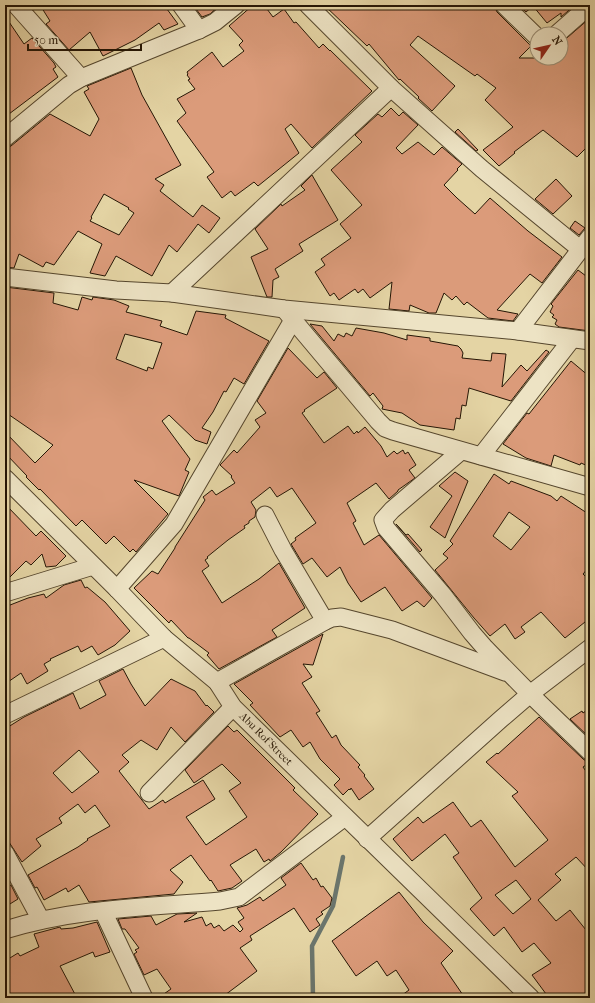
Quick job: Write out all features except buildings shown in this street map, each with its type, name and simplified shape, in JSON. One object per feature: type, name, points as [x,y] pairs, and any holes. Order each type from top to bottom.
[{"type":"street","points":[[16,5],[81,78]]},
{"type":"street","points":[[181,5],[199,30]]},
{"type":"street","points":[[5,138],[69,85],[81,78],[199,30],[215,22],[236,5]]},
{"type":"street","points":[[308,5],[391,88],[482,169],[585,243],[518,331]]},
{"type":"street","points":[[504,5],[529,29]]},
{"type":"street","points":[[565,26],[590,5]]},
{"type":"street","points":[[172,293],[391,88]]},
{"type":"street","points":[[5,277],[116,290],[172,293],[288,315],[518,331],[590,341]]},
{"type":"street","points":[[288,315],[385,428],[460,451],[590,487]]},
{"type":"street","points":[[117,589],[174,524],[288,315]]},
{"type":"street","points":[[481,456],[572,339]]},
{"type":"street","points":[[460,451],[392,510],[383,520],[386,528],[443,595],[472,633],[509,673],[590,752]]},
{"type":"street","name":"Abu Rof Street","points":[[5,478],[117,589],[164,638],[216,682],[233,707],[531,998]]},
{"type":"street","points":[[265,515],[283,550],[324,621]]},
{"type":"street","points":[[5,592],[93,566]]},
{"type":"street","points":[[216,682],[324,621],[332,618],[340,618],[392,630],[509,673]]},
{"type":"street","points":[[5,715],[164,638]]},
{"type":"street","points":[[367,839],[530,694],[590,648]]},
{"type":"street","points":[[149,793],[233,707]]},
{"type":"street","points":[[5,930],[42,920],[103,911],[220,901],[239,897],[345,817]]},
{"type":"street","points":[[5,853],[42,920]]},
{"type":"street","points":[[103,911],[144,998]]},
{"type":"waterway","points":[[313,998],[312,946],[333,906],[343,857]]}]
